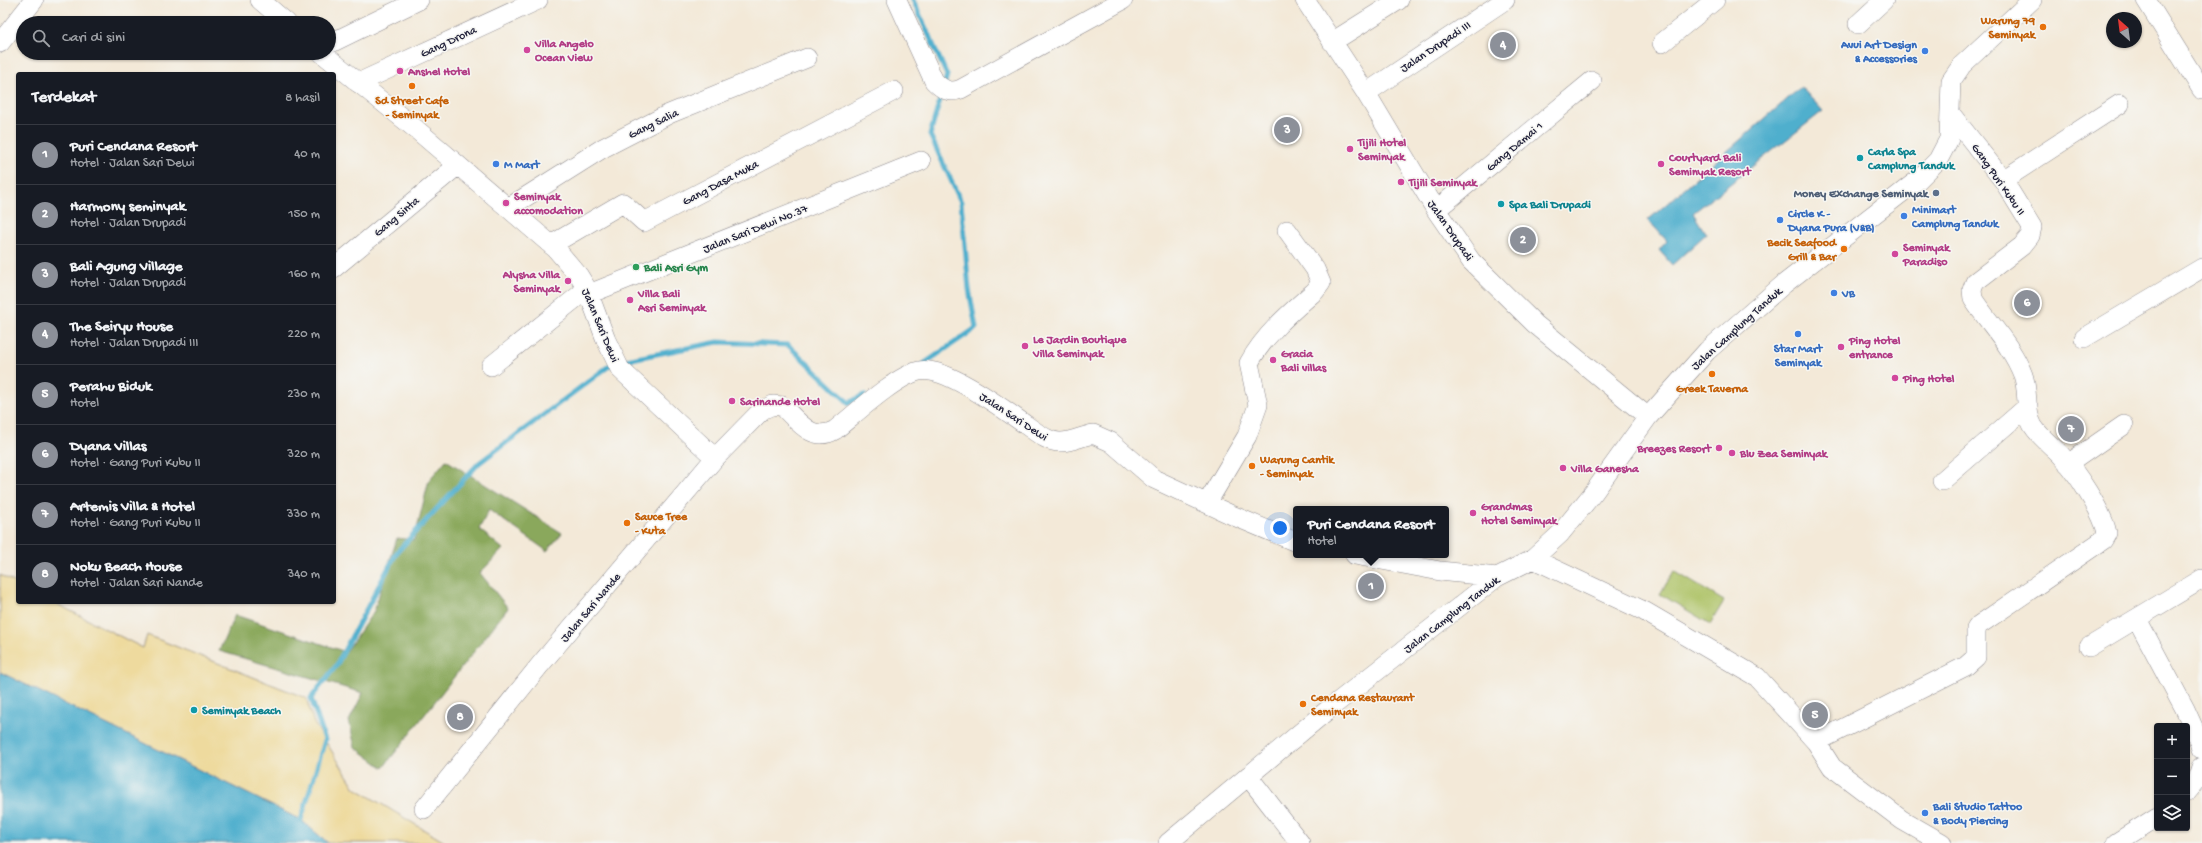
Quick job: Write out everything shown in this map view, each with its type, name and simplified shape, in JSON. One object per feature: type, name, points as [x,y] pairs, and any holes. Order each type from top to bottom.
[{"type":"street","points":[[22,16],[34,0]]},
{"type":"street","points":[[260,0],[279,16]]},
{"type":"street","points":[[336,41],[419,0]]},
{"type":"street","name":"Gang Drona","points":[[358,83],[538,0]]},
{"type":"street","points":[[897,0],[934,81],[940,88],[951,91],[961,89],[1122,0]]},
{"type":"street","name":"Jalan Drupadi","points":[[1305,0],[1366,92],[1436,210],[1472,261],[1494,285],[1574,358],[1648,417]]},
{"type":"street","points":[[1332,42],[1399,0]]},
{"type":"street","name":"Jalan Drupadi III","points":[[1366,92],[1505,0]]},
{"type":"street","points":[[1662,43],[1715,0]]},
{"type":"street","points":[[1858,24],[1884,0]]},
{"type":"street","name":"Jalan Camplung Tanduk","points":[[1168,843],[1330,708],[1497,577],[1533,559],[1560,534],[1594,492],[1648,417],[1707,352],[1784,284],[1918,180],[1938,160],[1949,139],[1951,81],[1962,65],[2032,0]]},
{"type":"street","points":[[2146,0],[2202,90]]},
{"type":"street","points":[[0,44],[16,23]]},
{"type":"street","name":"Gang Salia","points":[[508,208],[603,148],[669,114],[807,58]]},
{"type":"street","name":"Jalan Sari Dewi","points":[[330,60],[458,165],[551,245],[579,276],[588,292],[614,356],[628,378],[715,458]]},
{"type":"street","name":"Gang Damai 1","points":[[1436,210],[1592,81]]},
{"type":"street","name":"Gang Dasa Muka","points":[[551,245],[623,203],[644,222],[894,91]]},
{"type":"street","points":[[2003,180],[2120,104]]},
{"type":"street","name":"Gang Puri Kubu II","points":[[1950,113],[2003,180],[2032,227],[2030,236],[2022,246],[1981,276],[1975,282],[1972,290],[1973,299],[2008,346],[2020,366],[2026,386],[2030,415]]},
{"type":"street","name":"Jalan Sari Dewi No.37","points":[[491,366],[588,292],[921,161]]},
{"type":"street","name":"Gang Sinta","points":[[336,266],[458,165]]},
{"type":"street","points":[[1207,503],[1247,436],[1258,405],[1249,363],[1257,349],[1270,334],[1315,291],[1321,283],[1315,269],[1287,230]]},
{"type":"street","points":[[2084,338],[2202,268]]},
{"type":"street","name":"Jalan Sari Dewi","points":[[762,410],[773,405],[782,406],[812,433],[818,435],[829,433],[900,381],[917,371],[931,371],[947,376],[985,396],[1044,437],[1060,443],[1093,434],[1111,442],[1154,480],[1293,541]]},
{"type":"street","name":"Jalan Sari Nande","points":[[424,809],[540,665],[715,458],[762,410]]},
{"type":"street","points":[[1816,742],[1966,666],[1976,657],[1976,629],[1985,619],[2105,537],[2107,533],[2104,520],[2068,464],[2030,415],[1942,481]]},
{"type":"street","points":[[2068,464],[2124,425]]},
{"type":"street","points":[[1370,558],[1440,571],[1497,577]]},
{"type":"street","points":[[1533,559],[1644,611],[1757,677],[1816,742],[1832,767],[1902,820],[1942,843]]},
{"type":"street","points":[[2090,647],[2202,579]]},
{"type":"street","points":[[2137,619],[2188,716],[2202,749]]},
{"type":"street","points":[[2190,788],[2198,779],[2202,767]]},
{"type":"street","points":[[1248,776],[1300,843]]},
{"type":"street","points":[[2116,843],[2154,818]]},
{"type":"green space","points":[[446,460],[562,533],[547,551],[489,510],[479,529],[503,549],[480,573],[508,608],[383,768],[355,747],[349,721],[363,693],[219,651],[235,615],[346,652],[374,611],[397,538],[414,540],[429,480]]},
{"type":"green space","points":[[1674,571],[1724,601],[1710,624],[1660,594]]},
{"type":"sand","name":"Seminyak Beach","points":[[0,575],[16,583],[16,604],[57,604],[143,648],[147,635],[306,698],[314,723],[355,788],[446,843],[328,843],[301,820],[0,672]]},
{"type":"water","points":[[1801,87],[1823,111],[1693,213],[1706,234],[1672,265],[1659,250],[1667,241],[1648,220]]},
{"type":"water","points":[[0,672],[301,820],[328,843],[0,843]]},
{"type":"waterway","points":[[913,0],[947,75],[930,135],[961,202],[969,289],[976,328],[922,365]]},
{"type":"waterway","points":[[621,361],[718,342],[788,345],[849,403],[864,395]]},
{"type":"waterway","points":[[301,820],[325,740],[311,698],[336,666],[397,552],[479,463],[613,363]]},
{"type":"place","name":"Warung 79 Seminyak","points":[[2043,27]]},
{"type":"place","name":"The Seiryu House","points":[[1503,45]]},
{"type":"place","name":"Villa Angelo Ocean View","points":[[527,50]]},
{"type":"place","name":"Avui Art Design & Accessories","points":[[1925,51]]},
{"type":"place","name":"Anshel Hotel","points":[[400,71]]},
{"type":"place","name":"Sd Street Cafe - Seminyak","points":[[412,86]]},
{"type":"place","name":"Bali Agung Village","points":[[1287,130]]},
{"type":"place","name":"Tijili Hotel Seminyak","points":[[1350,149]]},
{"type":"place","name":"Carla Spa Camplung Tanduk","points":[[1860,158]]},
{"type":"place","name":"M Mart","points":[[496,164]]},
{"type":"place","name":"Courtyard Bali Seminyak Resort","points":[[1661,164]]},
{"type":"place","name":"Tijili Seminyak","points":[[1401,182]]},
{"type":"place","name":"Money Exchange Seminyak","points":[[1936,193]]},
{"type":"place","name":"Seminyak accomodation","points":[[506,203]]},
{"type":"place","name":"Spa Bali Drupadi","points":[[1501,204]]},
{"type":"place","name":"Minimart Camplung Tanduk","points":[[1904,216]]},
{"type":"place","name":"Circle K - Dyana Pura (V&B)","points":[[1780,220]]},
{"type":"place","name":"Harmony seminyak","points":[[1523,240]]},
{"type":"place","name":"Becik Seafood Grill & Bar","points":[[1844,249]]},
{"type":"place","name":"Seminyak Paradiso","points":[[1895,254]]},
{"type":"place","name":"Bali Asri Gym","points":[[636,267]]},
{"type":"place","name":"Alysha Villa Seminyak","points":[[568,281]]},
{"type":"place","name":"VB","points":[[1834,293]]},
{"type":"place","name":"Villa Bali Asri Seminyak","points":[[630,300]]},
{"type":"place","name":"Dyana Villas","points":[[2027,303]]},
{"type":"place","name":"Star Mart Seminyak","points":[[1798,334]]},
{"type":"place","name":"Le Jardin Boutique Villa Seminyak","points":[[1025,346]]},
{"type":"place","name":"Ping Hotel entrance","points":[[1841,347]]},
{"type":"place","name":"Gracia Bali villas","points":[[1273,360]]},
{"type":"place","name":"Greek Taverna","points":[[1712,374]]},
{"type":"place","name":"Ping Hotel","points":[[1895,378]]},
{"type":"place","name":"Sarinande Hotel","points":[[732,401]]},
{"type":"place","name":"Artemis Villa & Hotel","points":[[2071,429]]},
{"type":"place","name":"Breezes Resort","points":[[1719,448]]},
{"type":"place","name":"Blu Zea Seminyak","points":[[1732,453]]},
{"type":"place","name":"Warung Cantik - Seminyak","points":[[1252,466]]},
{"type":"place","name":"Villa Ganesha","points":[[1563,468]]},
{"type":"place","name":"Grandmas Hotel Seminyak","points":[[1473,513]]},
{"type":"place","name":"Sauce Tree - Kuta","points":[[627,523]]},
{"type":"place","name":"Puri Cendana Resort","points":[[1371,586]]},
{"type":"place","name":"Cendana Restaurant Seminyak","points":[[1303,704]]},
{"type":"place","name":"Seminyak Beach","points":[[194,710]]},
{"type":"place","name":"Perahu Biduk","points":[[1815,715]]},
{"type":"place","name":"Noku Beach House","points":[[460,717]]},
{"type":"place","name":"Bali Studio Tattoo & Body Piercing","points":[[1925,813]]}]
